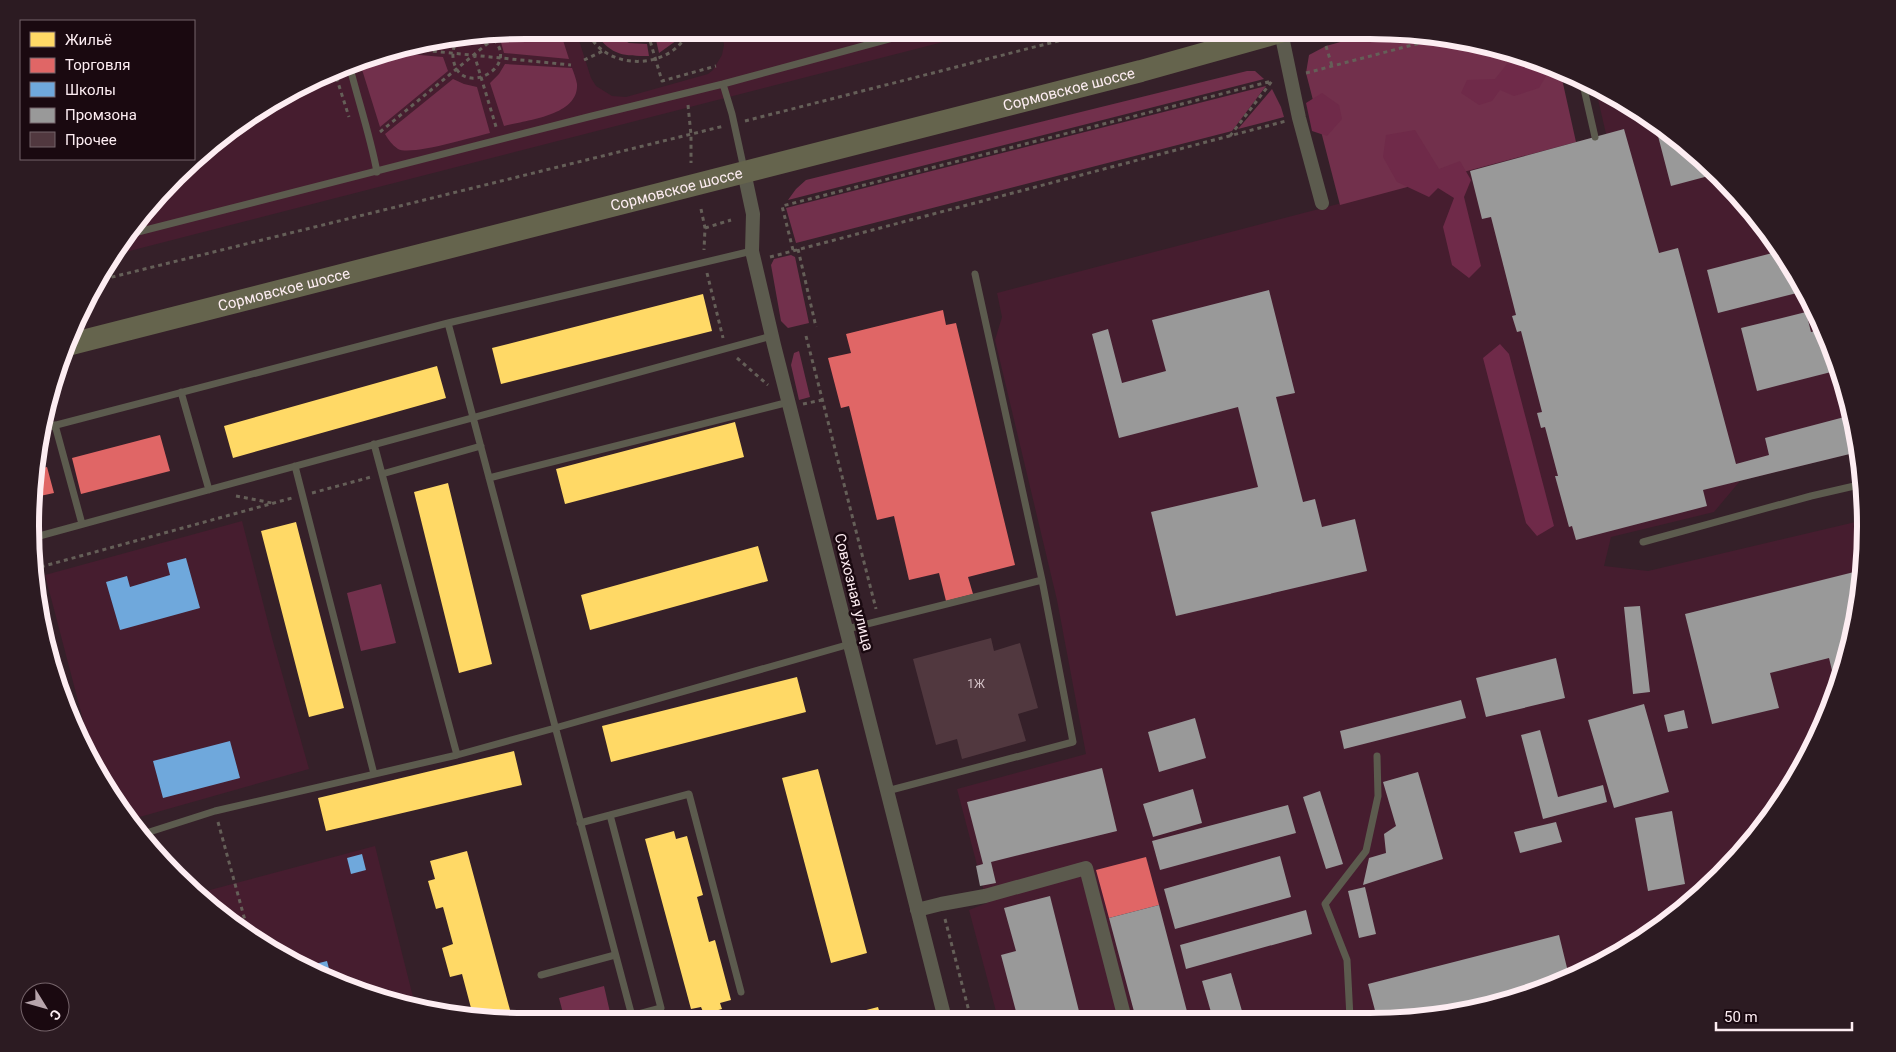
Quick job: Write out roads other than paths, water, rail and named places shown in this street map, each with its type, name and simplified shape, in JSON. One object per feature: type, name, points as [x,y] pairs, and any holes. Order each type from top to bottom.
[{"type":"main road","name":"Сормовское шоссе","points":[[75,342],[1141,71],[1257,39]]},
{"type":"street","points":[[1283,39],[1299,118],[1322,203]]},
{"type":"street","name":"Совхозная улица","points":[[744,172],[753,214],[753,256],[772,336],[794,403],[850,644],[943,1013]]},
{"type":"street","points":[[917,910],[985,896],[1086,868],[1123,1013]]},
{"type":"lane","points":[[137,232],[723,84],[889,39]]},
{"type":"lane","points":[[351,72],[370,135],[377,172]]},
{"type":"lane","points":[[723,84],[744,172]]},
{"type":"lane","points":[[1584,88],[1595,137]]},
{"type":"lane","points":[[49,427],[448,323],[704,262],[753,256]]},
{"type":"lane","points":[[887,791],[1073,742],[1042,580],[975,274]]},
{"type":"lane","points":[[448,323],[631,1013]]},
{"type":"lane","points":[[39,536],[772,336]]},
{"type":"lane","points":[[181,392],[209,490]]},
{"type":"lane","points":[[489,478],[794,403]]},
{"type":"lane","points":[[55,425],[82,524]]},
{"type":"lane","points":[[374,444],[457,754]]},
{"type":"lane","points":[[382,474],[481,446]]},
{"type":"lane","points":[[294,466],[374,774]]},
{"type":"lane","points":[[1643,542],[1855,486]]},
{"type":"lane","points":[[847,629],[1042,580]]},
{"type":"lane","points":[[147,833],[215,811],[457,754],[556,728],[850,644]]},
{"type":"lane","points":[[1350,1013],[1347,960],[1325,904],[1366,851],[1378,796],[1378,756]]},
{"type":"lane","points":[[580,823],[689,794],[742,992]]},
{"type":"lane","points":[[610,815],[661,1008],[646,1013]]},
{"type":"lane","points":[[540,975],[615,955]]}]
